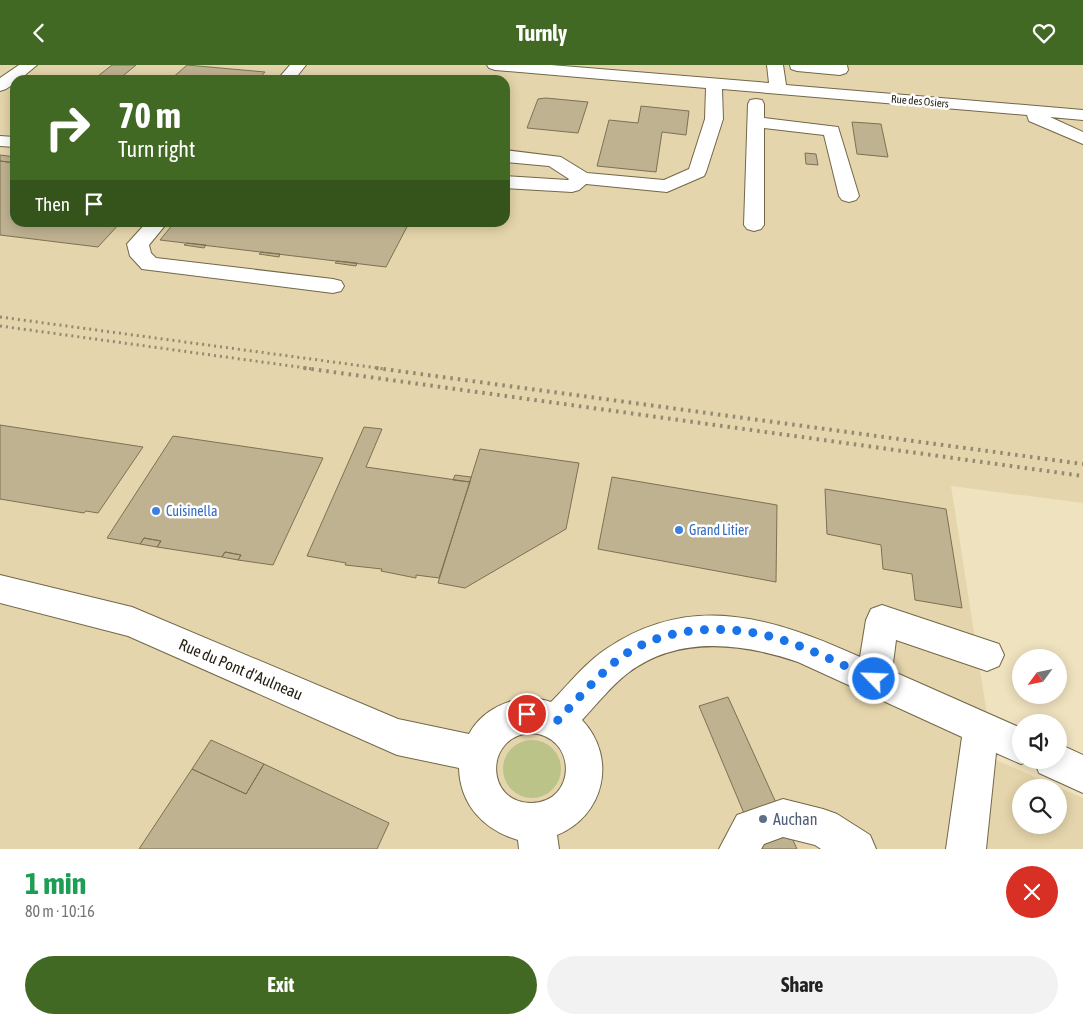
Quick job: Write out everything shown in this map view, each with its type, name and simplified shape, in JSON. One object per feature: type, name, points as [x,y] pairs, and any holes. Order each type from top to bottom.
[{"type":"street","points":[[15,75],[29,65]]},
{"type":"street","points":[[289,75],[298,65]]},
{"type":"street","name":"Rue des Osiers","points":[[495,65],[613,70],[714,84],[1083,115]]},
{"type":"street","points":[[775,65],[778,89]]},
{"type":"street","points":[[798,91],[796,66],[840,71],[839,65]]},
{"type":"street","points":[[510,157],[554,161],[582,178],[667,186],[697,172],[714,119],[714,84]]},
{"type":"street","points":[[754,225],[756,87]]},
{"type":"street","points":[[1029,110],[1032,115],[1045,123],[1083,139]]},
{"type":"street","points":[[756,122],[832,131],[849,196]]},
{"type":"street","points":[[510,182],[572,186],[582,178]]},
{"type":"street","points":[[154,227],[138,244],[141,256],[150,264],[333,286]]},
{"type":"street","name":"Rue du Pont d'Aulneau","points":[[0,589],[132,622],[397,737],[480,755]]},
{"type":"street","points":[[874,679],[882,620],[987,655]]},
{"type":"street","points":[[557,721],[617,661],[651,641],[690,631],[729,630],[775,637],[804,648],[1012,742]]},
{"type":"street","points":[[527,714],[542,715],[557,721],[569,731],[578,745],[583,761],[583,779],[577,795],[567,809],[552,819],[537,836],[519,823],[503,816],[491,804],[482,789],[480,781],[480,755],[487,739],[498,727],[511,718],[527,714]]},
{"type":"street","points":[[966,849],[981,727]]},
{"type":"street","points":[[1067,767],[1083,774]]},
{"type":"street","points":[[740,849],[751,829],[783,818],[823,828],[856,849]]},
{"type":"shaded area","points":[[0,65],[1083,65],[1083,503],[951,486],[994,759],[1012,767],[1012,769],[1017,769],[1040,779],[1012,779],[1012,834],[1067,834],[1067,791],[1083,798],[1083,849],[0,849]]},
{"type":"green space","points":[[532,740],[543,742],[556,753],[561,769],[559,780],[548,793],[532,798],[521,796],[508,785],[503,769],[505,758],[516,745]]},
{"type":"building","points":[[112,65],[136,65],[124,75],[99,75]]},
{"type":"building","points":[[187,65],[265,72],[262,75],[176,75]]},
{"type":"building","points":[[538,99],[588,102],[578,133],[527,128]]},
{"type":"building","points":[[641,106],[689,111],[686,135],[662,132],[656,172],[597,166],[609,120],[638,123]]},
{"type":"building","points":[[852,122],[881,124],[888,157],[857,154]]},
{"type":"building","points":[[805,153],[816,154],[818,165],[806,164]]},
{"type":"building","points":[[0,155],[10,156],[10,162],[0,161]]},
{"type":"building","points":[[0,161],[10,162],[10,227],[116,227],[98,247],[0,235]]},
{"type":"building","points":[[171,227],[407,227],[386,267],[160,240]]},
{"type":"building","points":[[187,243],[206,245],[204,248],[184,245]]},
{"type":"building","points":[[261,252],[280,254],[279,257],[259,254]]},
{"type":"building","points":[[337,261],[357,263],[356,266],[335,263]]},
{"type":"building","points":[[0,425],[143,447],[98,513],[86,511],[84,513],[0,499]]},
{"type":"building","points":[[364,427],[382,429],[366,467],[470,482],[439,578],[416,575],[416,578],[381,571],[382,569],[345,565],[346,563],[307,556]]},
{"type":"building","points":[[173,436],[323,458],[273,565],[238,560],[241,555],[225,552],[222,557],[157,547],[161,541],[144,538],[140,544],[107,538]]},
{"type":"building","points":[[480,449],[579,463],[566,529],[465,588],[438,583]]},
{"type":"building","points":[[455,475],[471,477],[470,482],[453,480]]},
{"type":"building","points":[[612,477],[777,505],[776,582],[598,549]]},
{"type":"building","points":[[825,489],[946,509],[962,608],[915,600],[912,574],[883,569],[881,545],[827,534]]},
{"type":"building","points":[[144,538],[161,541],[157,547],[140,544]]},
{"type":"building","points":[[225,552],[241,555],[238,560],[222,557]]},
{"type":"building","points":[[728,697],[797,849],[759,849],[699,706]]},
{"type":"building","points":[[211,740],[264,764],[246,794],[192,769]]},
{"type":"building","points":[[264,764],[389,823],[377,849],[139,849],[192,769],[246,794]]},
{"type":"railway","points":[[0,317],[385,369]]},
{"type":"railway","points":[[0,326],[313,369]]},
{"type":"railway","points":[[304,368],[1083,476]]},
{"type":"railway","points":[[376,368],[1083,464]]},
{"type":"place","name":"Cuisinella","points":[[156,511]]},
{"type":"place","name":"Grand Litier","points":[[679,530]]},
{"type":"place","name":"Auchan","points":[[763,819]]},
{"type":"route","points":[[527,714],[542,715],[557,721],[617,661],[651,641],[690,631],[729,630],[775,637],[874,679]]}]
